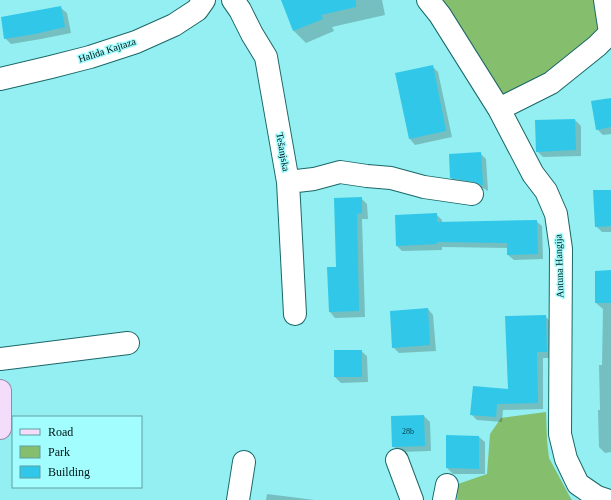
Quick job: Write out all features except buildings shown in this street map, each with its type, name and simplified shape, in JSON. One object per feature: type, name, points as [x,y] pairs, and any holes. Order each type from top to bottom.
[{"type":"main road","points":[[0,391],[0,428]]},
{"type":"street","name":"Halida Kajtaza","points":[[0,79],[90,57],[136,42],[174,25],[197,10],[204,0]]},
{"type":"street","name":"Tešanjska","points":[[233,0],[266,58],[288,182],[295,314]]},
{"type":"street","name":"Antuna Hangija","points":[[428,0],[440,15],[499,109],[533,174],[546,191],[556,214],[561,249],[560,434],[566,459],[578,484],[597,497],[606,500]]},
{"type":"street","points":[[499,109],[551,83],[610,34],[605,0]]},
{"type":"street","points":[[288,182],[314,179],[340,172],[391,178],[424,187],[472,194]]},
{"type":"street","points":[[0,359],[128,343]]},
{"type":"street","points":[[397,460],[412,500]]},
{"type":"street","points":[[238,500],[244,462]]},
{"type":"green space","points":[[428,0],[605,0],[610,33],[491,109]]},
{"type":"green space","points":[[546,412],[549,458],[572,500],[457,500],[458,484],[487,474],[490,434],[501,418]]}]
